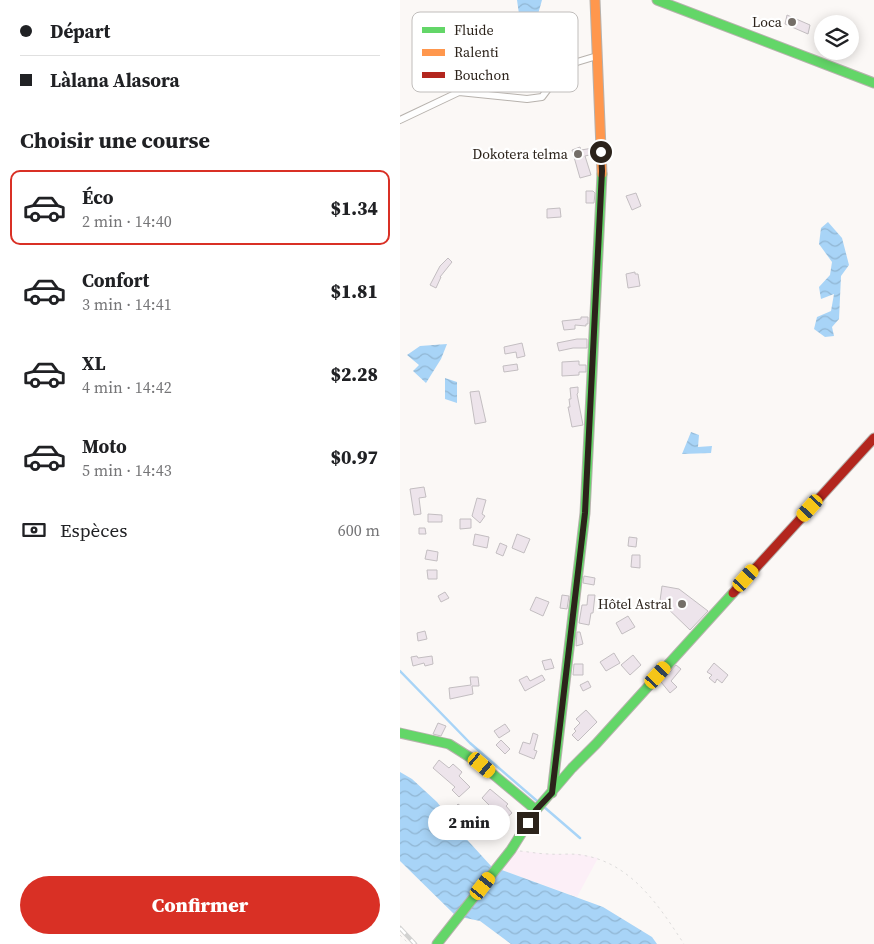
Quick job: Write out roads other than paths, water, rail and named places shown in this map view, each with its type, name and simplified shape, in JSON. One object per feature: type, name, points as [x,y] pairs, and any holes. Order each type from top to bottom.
[{"type":"street","points":[[552,793],[585,513],[602,171],[595,0]]},
{"type":"street","points":[[657,0],[874,83]]},
{"type":"street","points":[[578,62],[598,56]]},
{"type":"street","points":[[400,120],[459,92],[527,99],[542,97],[546,92]]},
{"type":"street","points":[[437,944],[508,853],[536,810],[572,768],[596,744],[874,438]]},
{"type":"street","points":[[400,733],[450,744],[482,765],[536,810]]},
{"type":"water","points":[[517,0],[542,0],[539,12],[519,12]]},
{"type":"water","points":[[828,222],[842,238],[849,265],[841,276],[839,319],[832,327],[834,336],[825,337],[814,329],[817,317],[831,311],[834,294],[821,299],[819,287],[830,275],[832,262],[819,244],[821,228]]},
{"type":"water","points":[[447,344],[441,359],[426,383],[413,371],[419,365],[407,355],[420,346]]},
{"type":"water","points":[[445,378],[457,382],[457,403],[445,399]]},
{"type":"water","points":[[691,432],[699,435],[698,447],[712,446],[711,453],[682,454]]},
{"type":"water","points":[[400,772],[412,779],[437,802],[460,832],[491,866],[603,907],[652,937],[657,944],[511,944],[480,921],[456,916],[400,861]]},
{"type":"waterway","points":[[400,671],[470,743],[580,838]]},
{"type":"railway","points":[[400,928],[415,944]]},
{"type":"place","name":"Loca","points":[[792,22]]},
{"type":"place","name":"Dokotera telma","points":[[578,154]]},
{"type":"place","name":"Hôtel Astral","points":[[682,604]]}]
